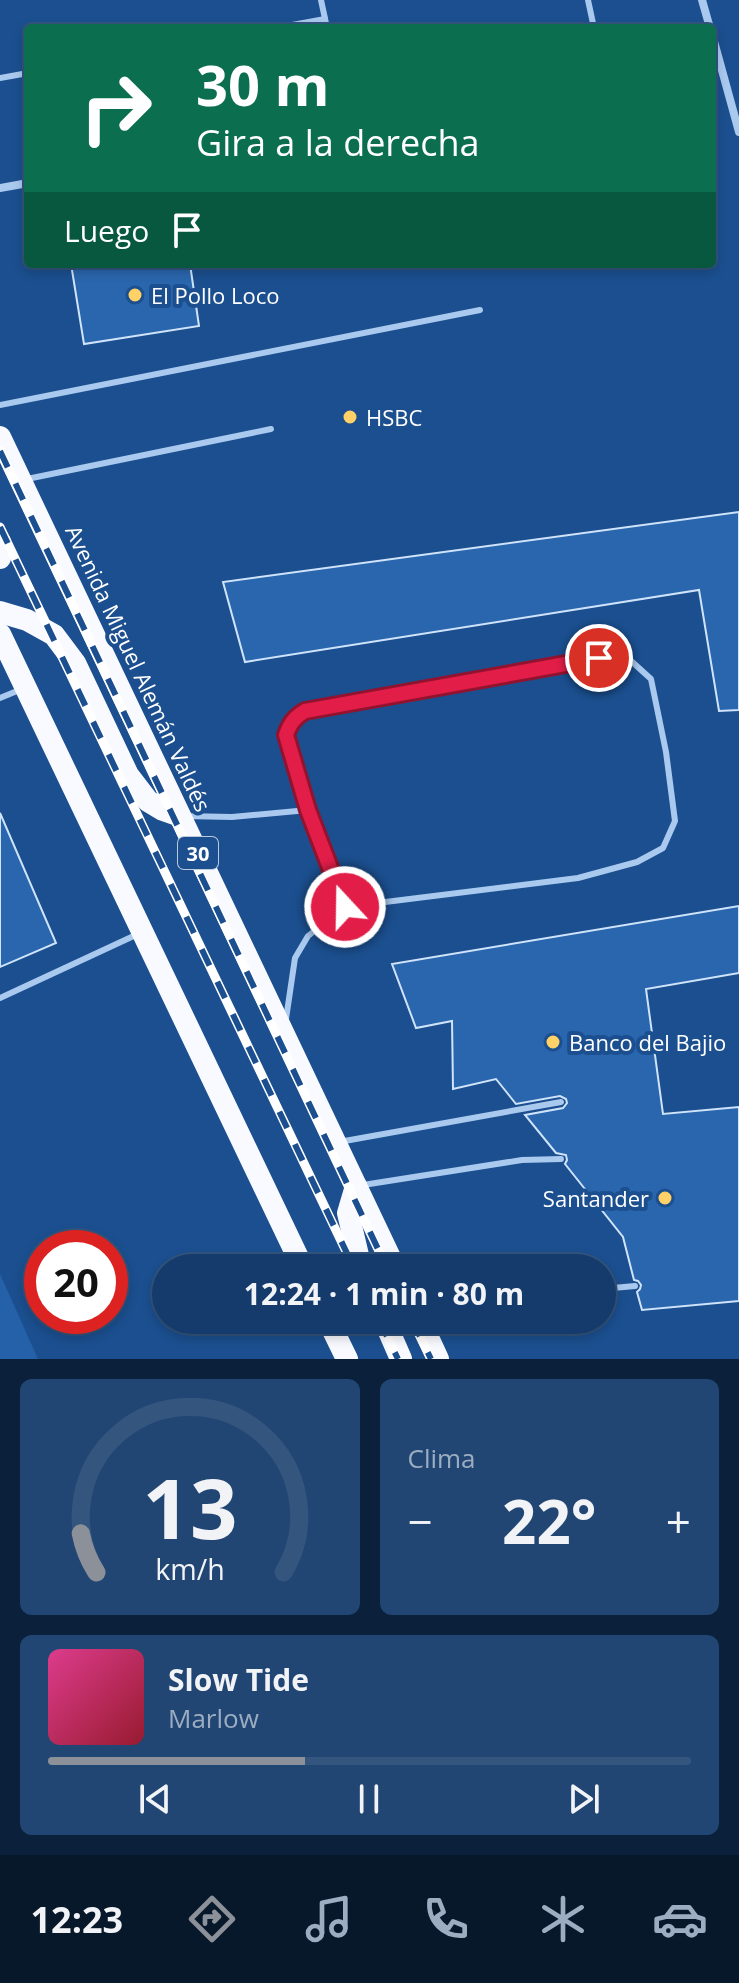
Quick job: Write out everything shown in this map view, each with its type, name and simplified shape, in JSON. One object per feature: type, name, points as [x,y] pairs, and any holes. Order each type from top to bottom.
[{"type":"highway","name":"Avenida Miguel Alemán Valdés","points":[[0,437],[388,1254]]},
{"type":"highway","points":[[0,542],[0,558]]},
{"type":"highway","points":[[0,612],[27,620],[54,635],[75,663],[128,775],[148,801],[180,816]]},
{"type":"highway","points":[[0,634],[296,1254]]},
{"type":"highway","points":[[356,1186],[348,1213],[358,1254]]},
{"type":"highway","points":[[335,1334],[347,1359]]},
{"type":"highway","points":[[390,1334],[401,1359]]},
{"type":"highway","points":[[426,1334],[438,1359]]},
{"type":"street","points":[[702,0],[709,24]]},
{"type":"street","points":[[717,66],[739,132]]},
{"type":"street","points":[[0,188],[24,184]]},
{"type":"lane","points":[[321,0],[326,24]]},
{"type":"lane","points":[[588,0],[593,24]]},
{"type":"lane","points":[[298,24],[325,19]]},
{"type":"lane","points":[[0,78],[24,74]]},
{"type":"lane","points":[[0,405],[480,310]]},
{"type":"lane","points":[[20,480],[271,429]]},
{"type":"lane","points":[[284,1035],[295,958],[308,936],[345,907],[578,878],[637,862],[663,848],[675,821],[666,752],[651,679],[629,659],[599,658],[305,711],[295,717],[286,735],[308,810],[345,907]]},
{"type":"lane","points":[[0,698],[25,687]]},
{"type":"lane","points":[[180,816],[246,816],[308,810]]},
{"type":"lane","points":[[0,998],[142,932]]},
{"type":"lane","points":[[335,1143],[561,1102]]},
{"type":"lane","points":[[356,1186],[522,1160],[561,1159]]},
{"type":"lane","points":[[616,1288],[635,1286]]},
{"type":"shaded area","points":[[0,1274],[24,1334],[27,1334],[38,1359],[0,1359]]},
{"type":"building","name":"El Pollo Loco","points":[[72,268],[191,268],[199,326],[84,344]]},
{"type":"building","points":[[739,512],[739,710],[719,711],[699,590],[245,662],[223,582]]},
{"type":"building","points":[[0,813],[56,943],[0,967]]},
{"type":"building","points":[[739,906],[739,973],[646,989],[663,1114],[739,1107],[739,1301],[642,1310],[637,1292],[641,1285],[634,1280],[623,1237],[565,1164],[566,1155],[556,1153],[525,1115],[563,1108],[566,1099],[560,1096],[516,1104],[496,1079],[453,1089],[452,1021],[416,1028],[392,964]]},
{"type":"railway","points":[[0,451],[380,1254]]},
{"type":"railway","points":[[0,527],[347,1254]]},
{"type":"railway","points":[[386,1334],[398,1359]]},
{"type":"railway","points":[[419,1334],[431,1359]]},
{"type":"place","name":"El Pollo Loco","points":[[135,295]]},
{"type":"place","name":"HSBC","points":[[350,417]]},
{"type":"place","name":"Banco del Bajio","points":[[553,1042]]},
{"type":"place","name":"Santander","points":[[665,1198]]},
{"type":"route","points":[[345,907],[308,810],[286,735],[295,717],[305,711],[599,658]]}]
